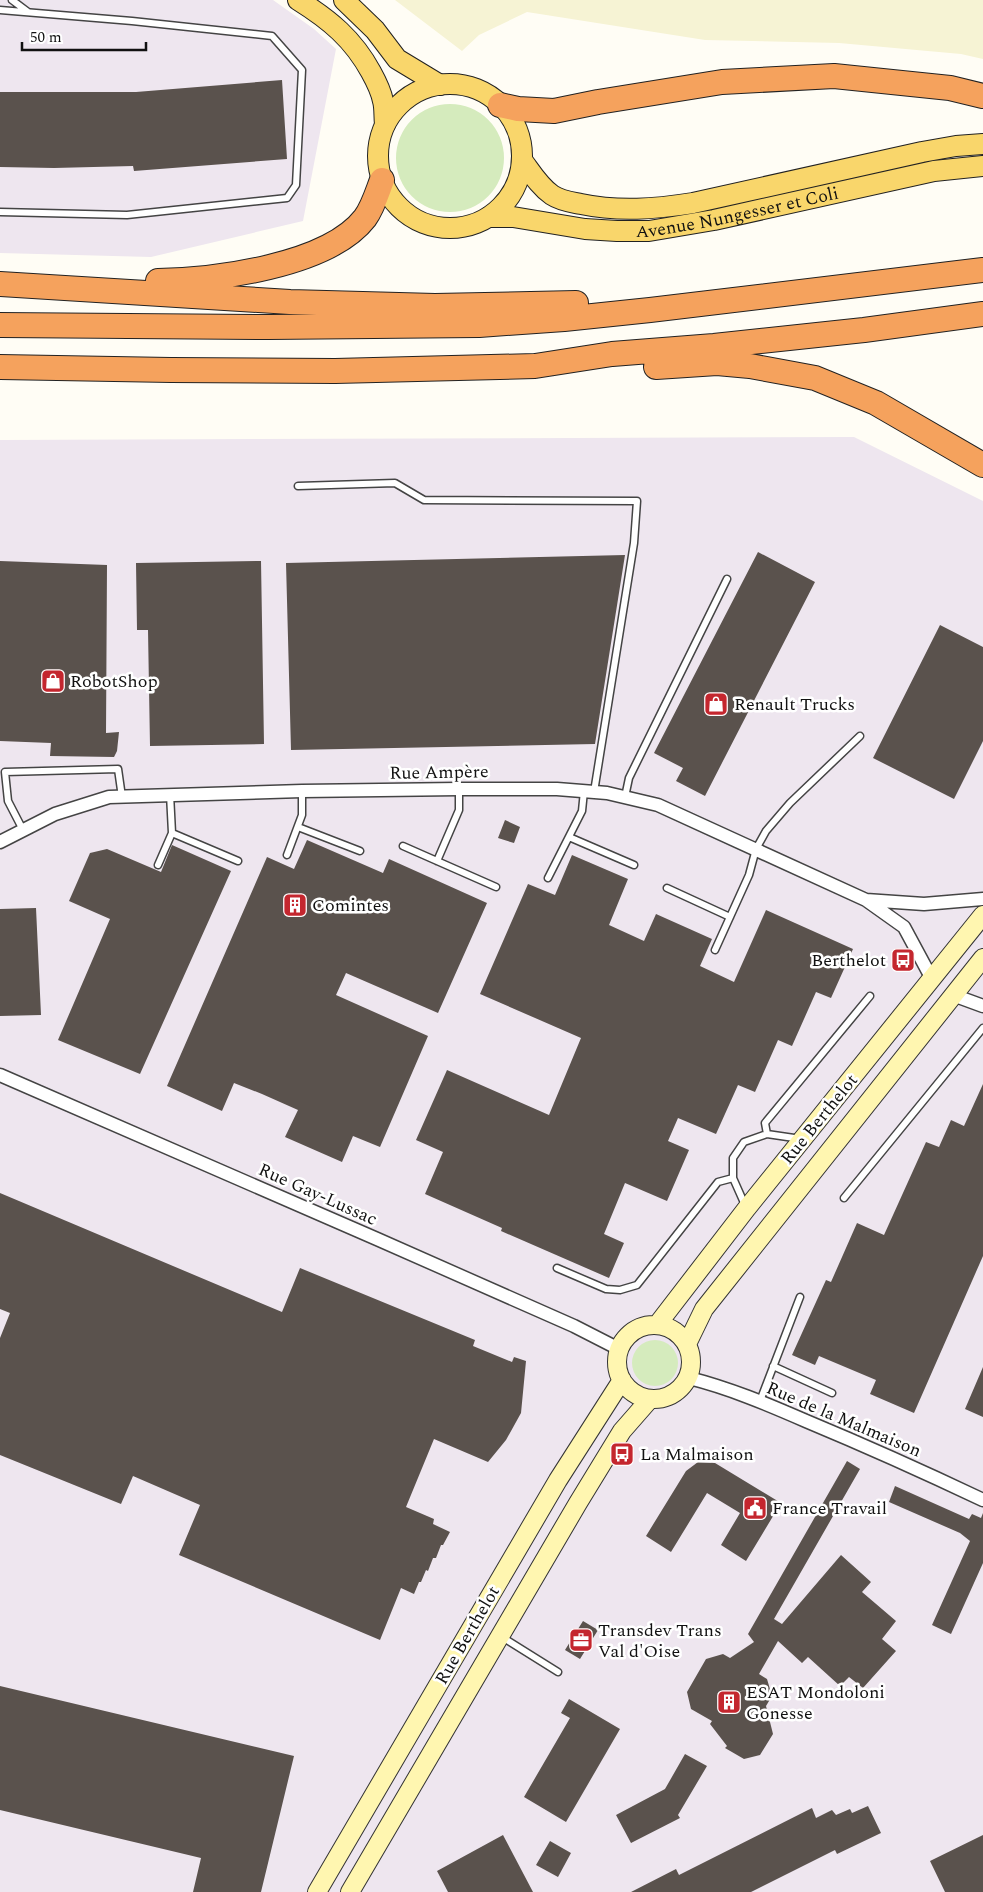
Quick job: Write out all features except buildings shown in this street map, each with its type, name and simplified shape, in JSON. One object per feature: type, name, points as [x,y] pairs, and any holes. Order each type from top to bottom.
[{"type":"highway","points":[[500,105],[518,109],[554,111],[722,82],[834,76],[950,88],[983,96]]},
{"type":"highway","points":[[39,286],[103,282],[174,281],[234,274],[282,264],[318,252],[345,236],[357,226],[370,210],[382,180]]},
{"type":"highway","points":[[0,325],[369,327],[479,324],[564,319],[650,310],[983,270]]},
{"type":"highway","points":[[0,284],[310,303],[435,306],[632,301],[650,310]]},
{"type":"highway","points":[[0,367],[335,371],[535,366],[612,354],[770,340],[983,314]]},
{"type":"highway","points":[[535,366],[565,372],[717,363],[750,366],[799,375],[846,389],[876,403],[983,465]]},
{"type":"main road","points":[[298,0],[324,16],[343,33],[362,56],[383,100],[385,124]]},
{"type":"main road","points":[[344,0],[375,30],[397,59],[440,85]]},
{"type":"main road","points":[[440,85],[462,85],[487,95],[508,113],[518,132],[522,160],[518,179],[510,196],[497,211],[464,227],[446,228],[418,221],[392,200],[382,180],[378,152],[381,133],[385,124],[396,108],[412,95],[421,90],[440,85]]},
{"type":"main road","name":"Avenue Nungesser et Coli","points":[[522,160],[542,186],[554,196],[568,202],[599,208],[632,210],[665,208],[922,152],[956,146],[983,144]]},
{"type":"main road","name":"Avenue Nungesser et Coli","points":[[489,216],[513,217],[585,229],[617,232],[649,231],[714,220],[934,171],[983,166]]},
{"type":"main road","name":"Rue Berthelot","points":[[657,1325],[747,1208],[983,915]]},
{"type":"main road","name":"Rue Berthelot","points":[[687,1344],[704,1309],[983,958]]},
{"type":"main road","points":[[648,1325],[657,1325],[675,1331],[687,1344],[691,1363],[688,1378],[678,1390],[670,1395],[650,1399],[640,1396],[631,1391],[622,1380],[617,1367],[619,1349],[630,1333],[648,1325]]},
{"type":"main road","name":"Rue Berthelot","points":[[317,1892],[558,1480],[622,1380]]},
{"type":"main road","name":"Rue Berthelot","points":[[350,1892],[578,1502],[622,1431],[650,1399]]},
{"type":"street","name":"Rue Ampère","points":[[0,842],[55,814],[109,797],[170,794],[459,789],[557,789],[589,791],[658,805],[866,900],[904,927],[932,979]]},
{"type":"street","name":"Rue Ampère","points":[[866,900],[924,904],[983,900]]},
{"type":"street","points":[[953,995],[983,1006]]},
{"type":"street","name":"Rue Gay-Lussac","points":[[0,1075],[574,1326],[619,1349]]},
{"type":"street","name":"Rue de la Malmaison","points":[[688,1378],[720,1385],[760,1401],[885,1454],[983,1500]]},
{"type":"lane","points":[[12,0],[29,12]]},
{"type":"lane","points":[[0,10],[132,21],[272,36],[302,70],[296,185],[287,198],[127,215],[0,212]]},
{"type":"lane","points":[[298,486],[395,483],[424,500],[637,500],[634,543],[589,791],[582,811],[548,878]]},
{"type":"lane","points":[[625,797],[629,778],[727,579]]},
{"type":"lane","points":[[715,950],[749,875],[756,849],[766,831],[790,802],[860,736]]},
{"type":"lane","points":[[23,830],[8,801],[5,772],[118,769],[122,797]]},
{"type":"lane","points":[[437,861],[459,810],[459,789]]},
{"type":"lane","points":[[287,855],[302,816],[302,791]]},
{"type":"lane","points":[[158,865],[172,832],[170,794]]},
{"type":"lane","points":[[298,827],[360,852]]},
{"type":"lane","points":[[172,832],[238,861]]},
{"type":"lane","points":[[569,837],[634,865]]},
{"type":"lane","points":[[402,846],[496,887]]},
{"type":"lane","points":[[667,888],[730,917]]},
{"type":"lane","points":[[767,1134],[765,1123],[870,996]]},
{"type":"lane","points":[[844,1198],[983,1028]]},
{"type":"lane","points":[[747,1208],[732,1178],[733,1158],[744,1142],[767,1134],[802,1139]]},
{"type":"lane","points":[[557,1268],[606,1289],[620,1290],[637,1285],[718,1182],[732,1178]]},
{"type":"lane","points":[[760,1401],[800,1297]]},
{"type":"lane","points":[[773,1366],[832,1393]]},
{"type":"lane","points":[[501,1636],[558,1672]]},
{"type":"shaded area","points":[[0,0],[273,0],[314,29],[336,49],[303,221],[151,257],[0,253]]},
{"type":"shaded area","points":[[395,0],[983,0],[983,59],[961,54],[839,43],[705,40],[527,12],[479,35],[462,51]]},
{"type":"shaded area","points":[[854,437],[983,501],[983,1892],[0,1892],[0,440]]},
{"type":"green space","points":[[450,104],[471,108],[488,120],[500,137],[504,158],[500,179],[488,196],[471,208],[450,212],[429,208],[412,196],[400,179],[396,158],[400,137],[412,120],[429,108]]},
{"type":"green space","points":[[655,1340],[668,1344],[674,1350],[678,1363],[674,1376],[668,1382],[655,1386],[642,1382],[636,1376],[632,1363],[636,1350],[642,1344]]},
{"type":"place","name":"RobotShop","points":[[53,681]]},
{"type":"place","name":"Renault Trucks","points":[[716,704]]},
{"type":"place","name":"Comintes","points":[[295,905]]},
{"type":"place","name":"Berthelot","points":[[903,960]]},
{"type":"place","name":"La Malmaison","points":[[622,1454]]},
{"type":"place","name":"France Travail","points":[[755,1508]]},
{"type":"place","name":"Transdev Trans Val d'Oise","points":[[581,1640]]},
{"type":"place","name":"ESAT Mondoloni Gonesse","points":[[729,1702]]}]
